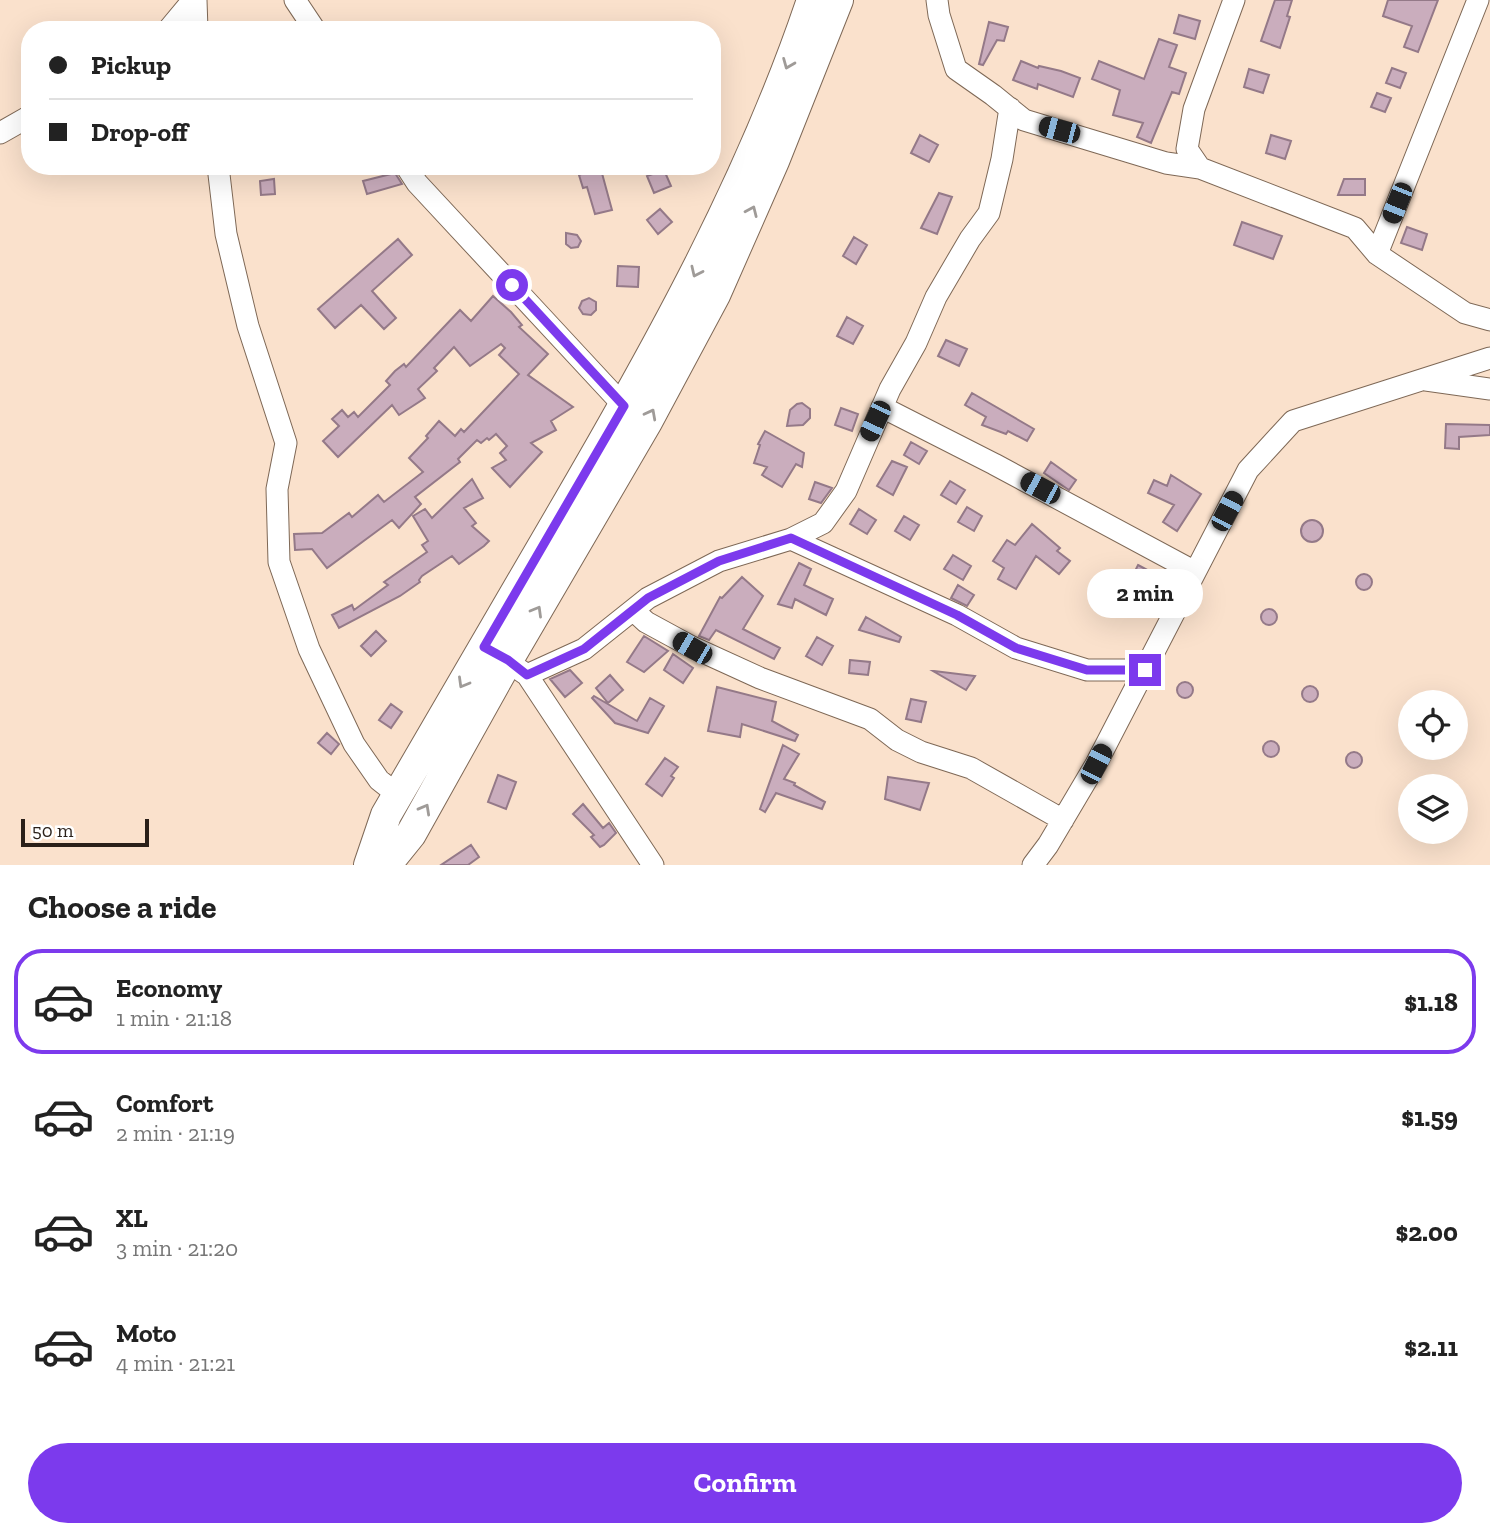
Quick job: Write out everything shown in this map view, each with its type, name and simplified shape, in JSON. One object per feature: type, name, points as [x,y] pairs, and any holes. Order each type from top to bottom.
[{"type":"main road","points":[[369,865],[386,815],[398,795],[506,661],[624,406],[690,283],[753,150],[812,0]]},
{"type":"main road","points":[[386,865],[411,834],[506,661],[647,422],[715,295],[774,161],[838,0]]},
{"type":"street","points":[[176,21],[195,0]]},
{"type":"street","points":[[195,0],[196,21]]},
{"type":"street","points":[[295,0],[309,21]]},
{"type":"street","points":[[937,0],[939,16],[956,69],[1024,120],[1166,163],[1200,168],[1355,228],[1377,254],[1465,313],[1490,320]]},
{"type":"street","points":[[1200,168],[1187,149],[1194,109],[1234,0]]},
{"type":"street","points":[[1377,254],[1478,0]]},
{"type":"street","points":[[653,865],[506,661],[584,649],[648,598],[719,561],[791,538],[823,523],[846,491],[882,407],[916,343],[936,297],[970,239],[989,213],[1003,159],[1010,108]]},
{"type":"street","points":[[0,133],[21,121]]},
{"type":"street","points":[[219,175],[226,233],[248,326],[286,443],[276,489],[279,562],[309,649],[354,744],[379,780],[398,795]]},
{"type":"street","points":[[412,175],[624,406]]},
{"type":"street","points":[[1033,865],[1048,845],[1096,764],[1248,470],[1293,421],[1490,358]]},
{"type":"street","points":[[1421,380],[1490,389]]},
{"type":"street","points":[[882,407],[1017,475],[1195,572]]},
{"type":"street","points":[[791,538],[957,615],[1016,648],[1087,670],[1145,670]]},
{"type":"street","points":[[633,610],[646,622],[692,648],[760,678],[870,719],[909,746],[971,768],[1063,820]]},
{"type":"building","points":[[1275,0],[1292,0],[1287,16],[1290,17],[1280,48],[1261,41]]},
{"type":"building","points":[[1388,0],[1438,0],[1418,52],[1404,47],[1412,26],[1383,16]]},
{"type":"building","points":[[1179,15],[1200,21],[1195,39],[1174,33]]},
{"type":"building","points":[[989,22],[1008,27],[1004,41],[997,40],[983,65],[979,64]]},
{"type":"building","points":[[1159,39],[1177,45],[1169,67],[1186,73],[1179,94],[1172,92],[1151,143],[1137,137],[1143,123],[1113,115],[1120,90],[1092,79],[1099,61],[1144,79]]},
{"type":"building","points":[[1021,61],[1080,78],[1073,97],[1038,84],[1037,89],[1013,80]]},
{"type":"building","points":[[1392,68],[1406,73],[1400,88],[1386,83]]},
{"type":"building","points":[[1249,69],[1269,75],[1263,93],[1244,87]]},
{"type":"building","points":[[1377,93],[1391,98],[1385,112],[1371,107]]},
{"type":"building","points":[[920,135],[938,145],[929,162],[911,153]]},
{"type":"building","points":[[1271,135],[1291,141],[1285,159],[1266,153]]},
{"type":"building","points":[[396,175],[402,184],[367,194],[363,181]]},
{"type":"building","points":[[579,175],[602,175],[612,210],[595,214],[587,187],[583,188]]},
{"type":"building","points":[[666,175],[671,186],[654,193],[647,176]]},
{"type":"building","points":[[274,179],[275,194],[261,195],[260,181]]},
{"type":"building","points":[[1344,179],[1365,179],[1365,195],[1338,195]]},
{"type":"building","points":[[939,193],[952,197],[937,234],[921,228]]},
{"type":"building","points":[[660,209],[672,222],[658,234],[647,220]]},
{"type":"building","points":[[1242,222],[1282,236],[1273,259],[1234,245]]},
{"type":"building","points":[[1407,227],[1427,234],[1422,250],[1401,243]]},
{"type":"building","points":[[566,233],[577,235],[581,241],[578,247],[571,248],[566,244]]},
{"type":"building","points":[[854,237],[867,245],[856,264],[843,256]]},
{"type":"building","points":[[398,239],[412,255],[372,291],[396,318],[384,329],[361,305],[335,328],[318,309]]},
{"type":"building","points":[[618,266],[639,267],[638,287],[617,286]]},
{"type":"building","points":[[493,296],[522,325],[519,327],[548,354],[528,375],[573,407],[551,421],[556,430],[531,443],[542,452],[510,487],[492,468],[506,460],[500,453],[507,446],[496,434],[481,443],[477,440],[458,459],[460,462],[415,497],[421,504],[399,528],[392,520],[327,568],[312,549],[295,550],[294,534],[322,533],[349,513],[352,517],[378,495],[384,502],[423,472],[409,458],[428,438],[426,436],[439,421],[455,436],[461,429],[464,432],[519,374],[499,355],[505,348],[501,344],[470,366],[454,347],[434,368],[437,371],[418,389],[425,398],[399,415],[392,405],[338,457],[323,441],[339,426],[332,419],[342,410],[348,417],[354,412],[358,417],[390,385],[386,381],[395,371],[404,364],[406,367],[460,310],[471,321]]},
{"type":"building","points":[[589,298],[596,302],[596,310],[591,315],[583,314],[579,308],[582,301]]},
{"type":"building","points":[[847,317],[863,326],[853,344],[837,336]]},
{"type":"building","points":[[946,340],[967,349],[959,366],[938,356]]},
{"type":"building","points":[[972,393],[1034,429],[1027,441],[1008,431],[1006,434],[982,425],[986,417],[965,405]]},
{"type":"building","points":[[802,403],[810,409],[810,418],[803,425],[787,426],[790,410]]},
{"type":"building","points":[[841,408],[858,414],[852,431],[835,425]]},
{"type":"building","points":[[1446,424],[1490,425],[1490,435],[1459,437],[1459,449],[1445,448]]},
{"type":"building","points":[[765,431],[804,453],[802,467],[796,464],[782,487],[762,475],[767,467],[754,463],[760,445],[758,444]]},
{"type":"building","points":[[911,442],[927,451],[919,464],[904,455]]},
{"type":"building","points":[[892,461],[907,467],[893,495],[877,486]]},
{"type":"building","points":[[1051,462],[1076,480],[1069,490],[1044,473]]},
{"type":"building","points":[[1171,475],[1201,494],[1177,531],[1163,522],[1174,505],[1148,493],[1154,480],[1167,486]]},
{"type":"building","points":[[472,479],[483,498],[464,508],[476,523],[472,526],[489,541],[459,564],[452,556],[422,576],[420,582],[400,596],[339,628],[332,615],[352,605],[354,610],[388,585],[384,582],[427,552],[422,545],[428,541],[413,516],[425,509],[432,518]]},
{"type":"building","points":[[950,481],[965,490],[956,504],[941,495]]},
{"type":"building","points":[[815,482],[832,488],[821,503],[809,499]]},
{"type":"building","points":[[967,507],[982,516],[974,531],[958,522]]},
{"type":"building","points":[[859,509],[876,520],[867,534],[850,524]]},
{"type":"building","points":[[904,516],[919,525],[910,540],[895,531]]},
{"type":"building","points":[[1312,520],[1320,523],[1323,531],[1320,539],[1312,542],[1304,539],[1301,531],[1304,523]]},
{"type":"building","points":[[1032,524],[1060,548],[1057,551],[1070,561],[1059,574],[1036,556],[1016,589],[998,579],[1004,568],[993,561],[1007,540],[1015,545]]},
{"type":"building","points":[[953,555],[971,566],[963,580],[944,569]]},
{"type":"building","points":[[799,563],[811,569],[804,585],[833,599],[826,615],[795,599],[792,608],[778,604]]},
{"type":"building","points":[[1138,565],[1151,572],[1143,586],[1131,579]]},
{"type":"building","points":[[1364,574],[1372,582],[1364,590],[1356,582]]},
{"type":"building","points":[[742,577],[763,596],[743,629],[780,648],[774,659],[716,630],[709,640],[699,636],[720,597]]},
{"type":"building","points":[[958,585],[974,595],[967,606],[951,598]]},
{"type":"building","points":[[1269,609],[1277,617],[1269,625],[1261,617]]},
{"type":"building","points":[[866,617],[901,637],[899,642],[859,630]]},
{"type":"building","points":[[376,631],[386,641],[371,656],[361,646]]},
{"type":"building","points":[[644,636],[668,651],[644,672],[627,662]]},
{"type":"building","points":[[817,637],[833,646],[822,665],[806,656]]},
{"type":"building","points":[[673,654],[693,668],[683,683],[664,670]]},
{"type":"building","points":[[850,660],[870,662],[868,675],[849,673]]},
{"type":"building","points":[[570,670],[582,683],[565,697],[550,679]]},
{"type":"building","points":[[934,671],[975,676],[966,690]]},
{"type":"building","points":[[610,675],[623,690],[608,703],[596,688]]},
{"type":"building","points":[[1185,682],[1193,690],[1185,698],[1177,690]]},
{"type":"building","points":[[1310,686],[1318,694],[1310,702],[1302,694]]},
{"type":"building","points":[[717,687],[776,702],[772,721],[798,735],[795,741],[742,724],[740,737],[708,731]]},
{"type":"building","points":[[594,696],[637,721],[650,698],[664,706],[648,733],[615,723],[592,698]]},
{"type":"building","points":[[911,699],[926,702],[921,722],[906,719]]},
{"type":"building","points":[[391,704],[402,712],[391,728],[379,720]]},
{"type":"building","points":[[327,733],[339,744],[331,754],[318,743]]},
{"type":"building","points":[[1271,741],[1279,749],[1271,757],[1263,749]]},
{"type":"building","points":[[783,745],[799,754],[784,779],[825,802],[822,809],[776,793],[765,812],[760,809]]},
{"type":"building","points":[[1354,752],[1362,760],[1354,768],[1346,760]]},
{"type":"building","points":[[665,758],[678,767],[662,796],[646,784]]},
{"type":"building","points":[[498,775],[516,782],[506,809],[488,802]]},
{"type":"building","points":[[888,777],[929,783],[920,810],[885,799]]},
{"type":"building","points":[[583,804],[603,828],[609,823],[616,833],[600,847],[591,837],[594,835],[573,814]]},
{"type":"building","points":[[471,845],[479,857],[468,865],[441,865]]},
{"type":"route","points":[[512,285],[624,406],[484,647],[508,660],[527,675],[584,649],[648,598],[719,561],[791,538],[957,615],[1016,648],[1087,670],[1145,670]]}]
